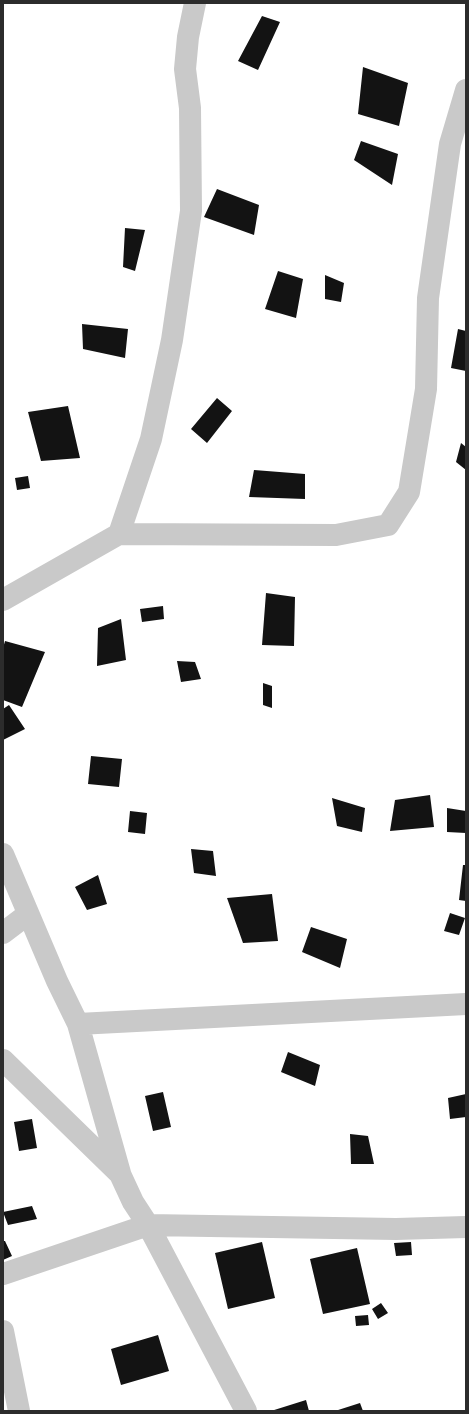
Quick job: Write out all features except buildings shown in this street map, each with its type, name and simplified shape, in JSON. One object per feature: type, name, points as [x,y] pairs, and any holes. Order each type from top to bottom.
[{"type":"street","points":[[119,534],[151,439],[175,325],[191,211],[190,108],[185,69],[188,37],[195,3]]},
{"type":"street","points":[[3,600],[119,534],[336,535],[388,524],[409,492],[426,389],[428,298],[450,144],[466,90]]},
{"type":"street","points":[[3,854],[57,981],[78,1024],[120,1174],[132,1202],[148,1225],[246,1411]]},
{"type":"street","points":[[3,933],[28,914]]},
{"type":"street","points":[[78,1024],[466,1004]]},
{"type":"street","points":[[3,1060],[120,1174]]},
{"type":"street","points":[[3,1274],[148,1225],[396,1229],[466,1227]]},
{"type":"street","points":[[3,1331],[19,1411]]}]
